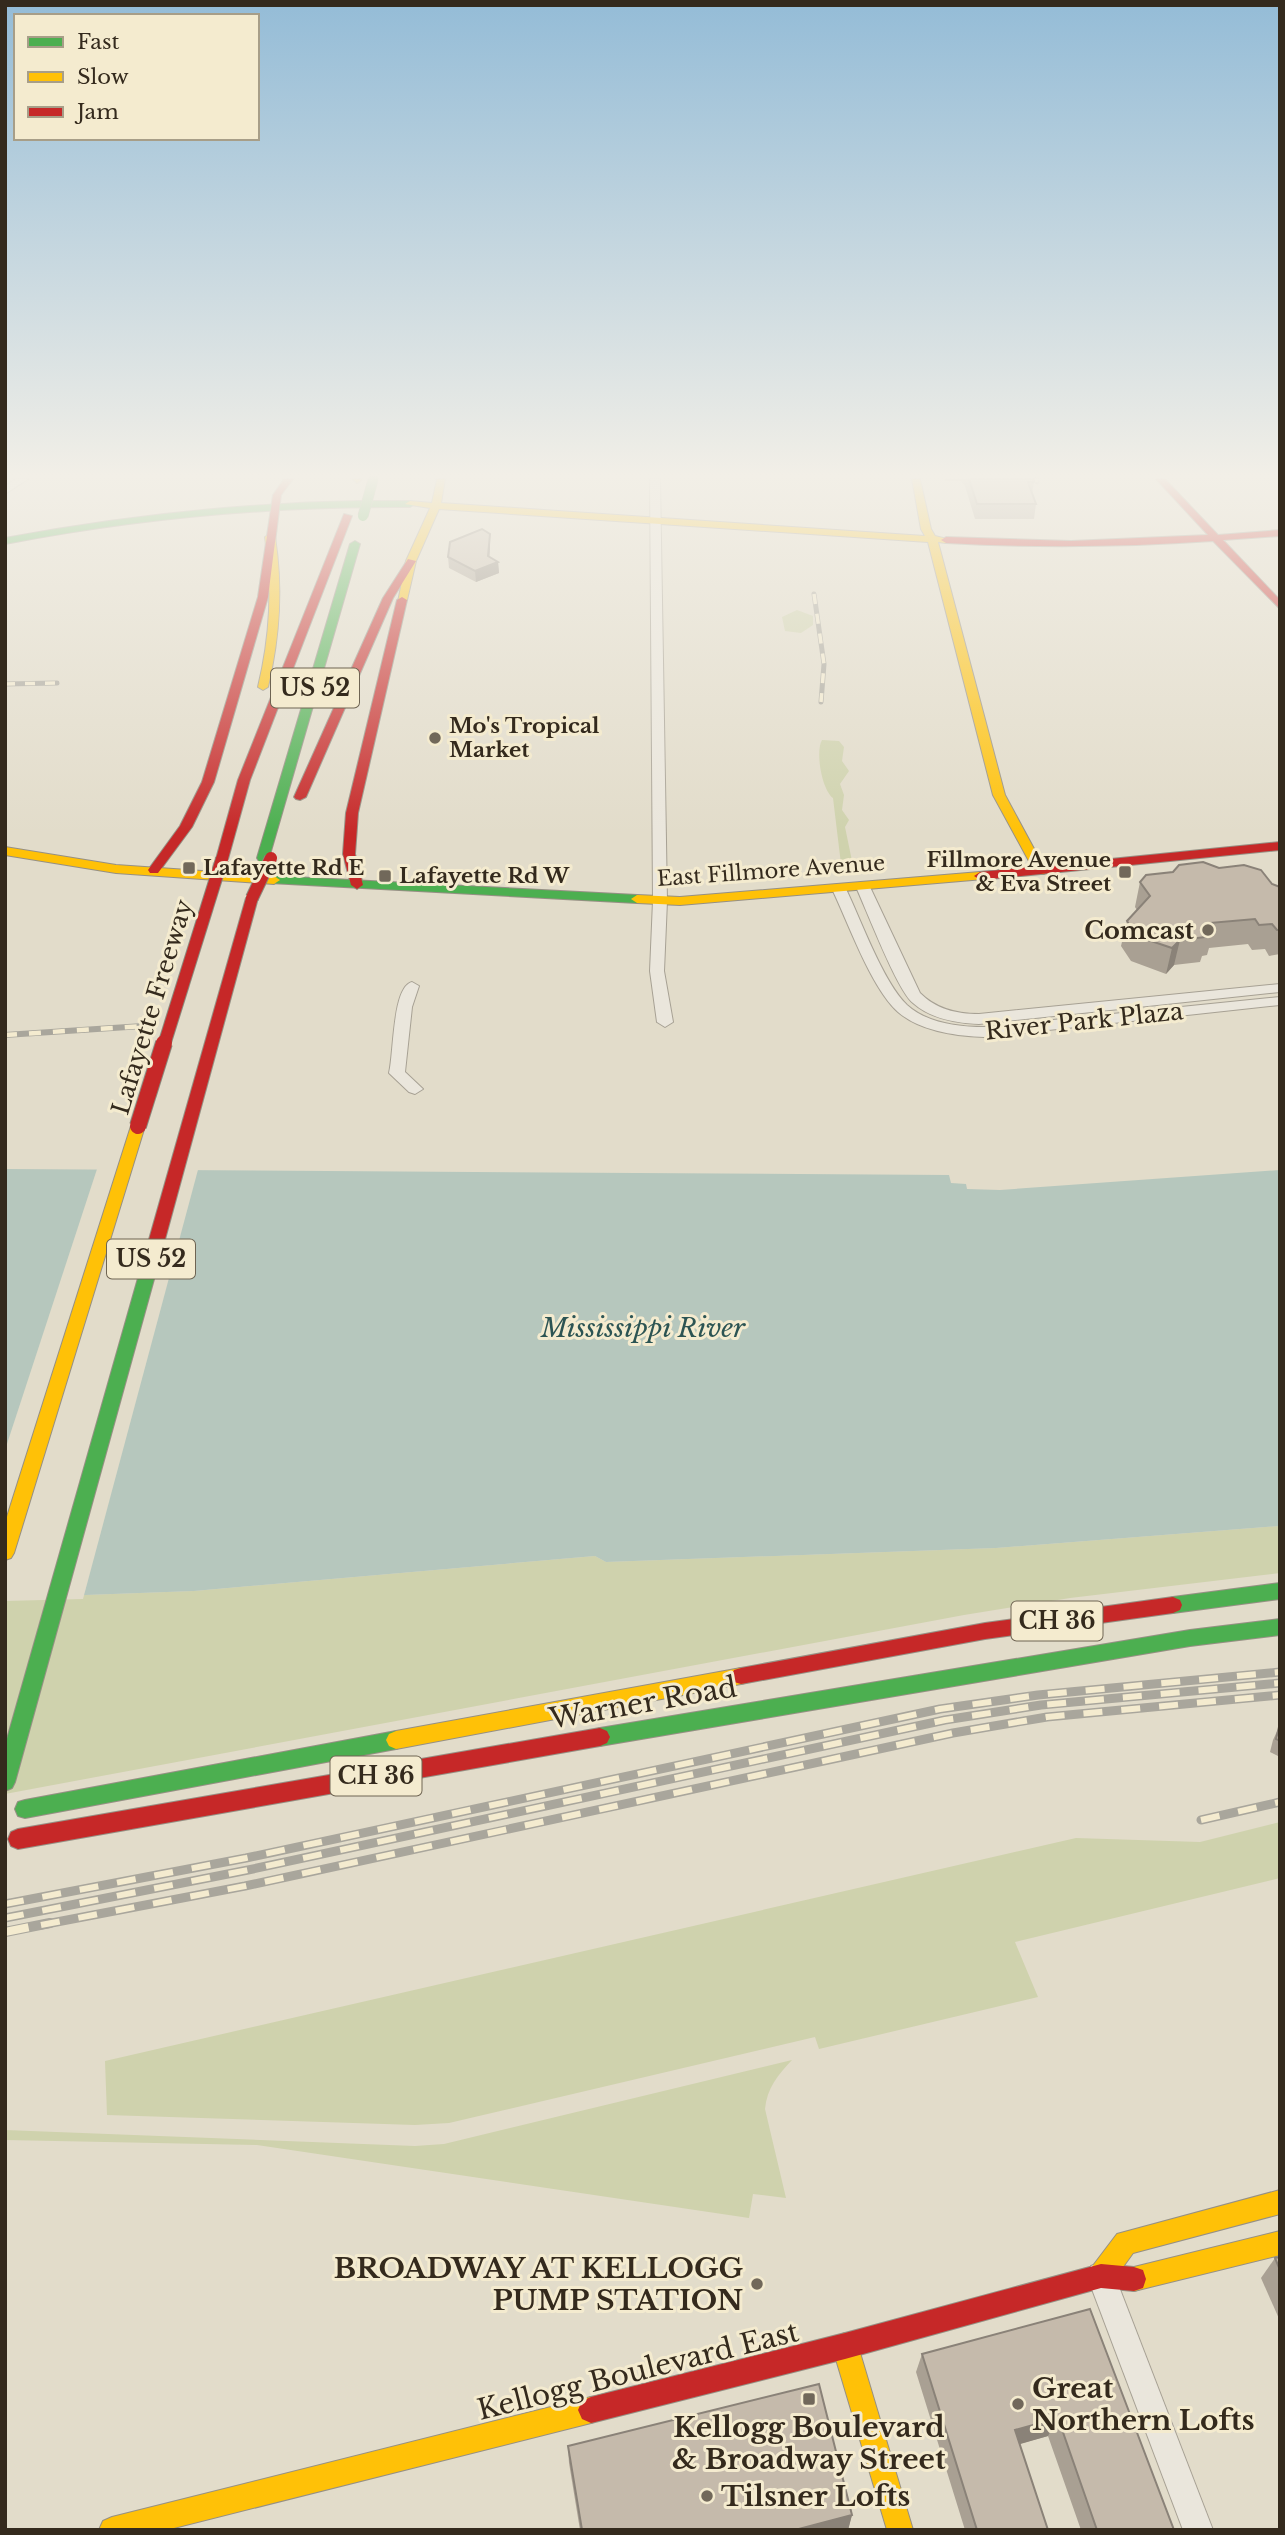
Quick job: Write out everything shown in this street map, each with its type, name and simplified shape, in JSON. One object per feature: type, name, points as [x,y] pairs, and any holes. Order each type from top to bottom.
[{"type":"main road","points":[[146,869],[186,827],[208,782],[263,597]]},
{"type":"main road","points":[[244,780],[248,737],[277,624],[278,597]]},
{"type":"main road","name":"Lafayette Freeway","points":[[5,1553],[222,859],[244,780],[321,597]]},
{"type":"main road","name":"Lafayette Freeway","points":[[267,858],[301,738],[335,597]]},
{"type":"main road","points":[[267,858],[388,597]]},
{"type":"main road","points":[[358,886],[349,854],[352,813],[403,597]]},
{"type":"main road","points":[[946,597],[999,795],[1040,871]]},
{"type":"main road","name":"East Fillmore Avenue","points":[[5,835],[122,859],[146,869]]},
{"type":"main road","name":"East Fillmore Avenue","points":[[5,851],[79,865],[358,886],[703,901],[1040,871],[1280,846]]},
{"type":"main road","name":"US 52","points":[[5,1782],[252,898],[267,858]]},
{"type":"main road","name":"Warner Road","points":[[25,1809],[985,1631],[1280,1591]]},
{"type":"main road","name":"Warner Road","points":[[18,1839],[861,1692],[1190,1638],[1280,1627]]},
{"type":"main road","points":[[1101,2276],[1126,2243],[1280,2202]]},
{"type":"main road","name":"Kellogg Boulevard East","points":[[112,2530],[845,2346],[1101,2276],[1139,2280],[1280,2243]]},
{"type":"main road","points":[[845,2346],[900,2530]]},
{"type":"street","points":[[656,597],[660,901],[657,971],[665,1022]]},
{"type":"street","name":"River Park Plaza","points":[[863,887],[913,995],[927,1007],[953,1017],[979,1019],[1280,988]]},
{"type":"street","name":"River Park Plaza","points":[[839,889],[894,998],[914,1016],[946,1028],[984,1032],[1280,1001]]},
{"type":"street","points":[[412,986],[403,1004],[403,1051],[397,1073],[415,1090]]},
{"type":"street","points":[[1101,2276],[1198,2530]]},
{"type":"green space","points":[[797,610],[813,616],[813,625],[801,633],[785,631],[782,617]]},
{"type":"green space","points":[[822,740],[839,741],[844,747],[842,761],[849,771],[840,784],[844,795],[842,810],[849,820],[845,827],[852,861],[848,864],[841,864],[833,798],[826,787],[821,770],[819,753]]},
{"type":"green space","points":[[1280,1526],[1280,1573],[1070,1598],[964,1615],[5,1794],[5,1598],[194,1591],[595,1556],[606,1562],[996,1548]]},
{"type":"green space","points":[[1280,1822],[1280,1878],[1015,1942],[1038,1997],[819,2049],[815,2037],[449,2123],[415,2125],[107,2115],[105,2061],[1076,1838],[1200,1842]]},
{"type":"green space","points":[[792,2060],[774,2082],[765,2109],[786,2198],[753,2194],[749,2218],[257,2145],[5,2140],[5,2130],[415,2146],[444,2144]]},
{"type":"water","name":"Mississippi River","points":[[5,1169],[949,1175],[951,1183],[966,1184],[967,1189],[1000,1190],[1280,1170],[1280,1526],[996,1548],[606,1562],[595,1556],[194,1591],[5,1598]]},
{"type":"pier","points":[[98,1166],[199,1166],[83,1599],[5,1601],[5,1450]]},
{"type":"building","points":[[1203,862],[1219,868],[1244,865],[1261,870],[1272,884],[1280,887],[1280,930],[1272,924],[1259,925],[1255,919],[1209,923],[1214,930],[1202,931],[1206,937],[1180,940],[1172,948],[1136,936],[1127,921],[1150,896],[1140,882],[1146,875],[1173,872],[1179,865]]},
{"type":"building","points":[[1280,1727],[1280,1741],[1276,1739]]},
{"type":"building","points":[[1280,2257],[1280,2270],[1275,2258]]},
{"type":"building","name":"Great Northern Lofts","points":[[1090,2309],[1174,2530],[1097,2530],[1058,2418],[1015,2430],[1048,2530],[977,2530],[922,2354]]},
{"type":"building","name":"Tilsner Lofts","points":[[819,2384],[852,2515],[795,2530],[582,2530],[568,2446]]},
{"type":"railway","points":[[814,597],[824,664],[821,702]]},
{"type":"railway","points":[[5,684],[57,683]]},
{"type":"railway","points":[[5,1035],[143,1026]]},
{"type":"railway","points":[[5,1904],[246,1858],[940,1709],[1038,1695],[1280,1672]]},
{"type":"railway","points":[[5,1918],[248,1870],[945,1720],[1041,1705],[1280,1683]]},
{"type":"railway","points":[[41,1925],[245,1886],[953,1733],[1047,1717],[1280,1695]]},
{"type":"railway","points":[[1201,1820],[1280,1802]]},
{"type":"railway","points":[[5,1932],[50,1923]]},
{"type":"traffic: fast","points":[[263,858],[339,597]]},
{"type":"traffic: fast","points":[[274,880],[637,899]]},
{"type":"traffic: fast","points":[[5,1782],[156,1243]]},
{"type":"traffic: fast","points":[[1173,1605],[1280,1591]]},
{"type":"traffic: fast","points":[[600,1737],[1190,1638],[1280,1627]]},
{"type":"traffic: fast","points":[[25,1809],[396,1740]]},
{"type":"traffic: slow","points":[[263,687],[271,649],[276,597]]},
{"type":"traffic: slow","points":[[947,597],[999,795],[1040,871]]},
{"type":"traffic: slow","points":[[5,851],[116,869],[274,880]]},
{"type":"traffic: slow","points":[[637,899],[680,901],[980,876]]},
{"type":"traffic: slow","points":[[5,1553],[138,1126]]},
{"type":"traffic: slow","points":[[396,1740],[741,1676]]},
{"type":"traffic: slow","points":[[1101,2276],[1126,2243],[1280,2202]]},
{"type":"traffic: slow","points":[[1134,2279],[1280,2243]]},
{"type":"traffic: slow","points":[[845,2346],[900,2530]]},
{"type":"traffic: slow","points":[[112,2530],[591,2410]]},
{"type":"traffic: jam","points":[[154,870],[186,827],[208,782],[263,597]]},
{"type":"traffic: jam","points":[[222,859],[244,780],[315,597]]},
{"type":"traffic: jam","points":[[300,797],[388,597]]},
{"type":"traffic: jam","points":[[1272,597],[1280,606]]},
{"type":"traffic: jam","points":[[357,885],[349,854],[352,813],[402,600]]},
{"type":"traffic: jam","points":[[980,876],[1280,846]]},
{"type":"traffic: jam","points":[[252,898],[271,858]]},
{"type":"traffic: jam","points":[[138,1126],[222,859]]},
{"type":"traffic: jam","points":[[156,1243],[252,898]]},
{"type":"traffic: jam","points":[[741,1676],[985,1631],[1173,1605]]},
{"type":"traffic: jam","points":[[18,1839],[600,1737]]},
{"type":"traffic: jam","points":[[591,2410],[845,2346],[1101,2276],[1134,2279]]},
{"type":"place","name":"Mo's Tropical Market","points":[[435,738]]},
{"type":"place","name":"Lafayette Rd E","points":[[189,868]]},
{"type":"place","name":"Fillmore Avenue & Eva Street","points":[[1125,872]]},
{"type":"place","name":"Lafayette Rd W","points":[[385,876]]},
{"type":"place","name":"Comcast","points":[[1208,930]]},
{"type":"place","name":"BROADWAY AT KELLOGG PUMP STATION","points":[[757,2284]]},
{"type":"place","name":"Kellogg Boulevard & Broadway Street","points":[[809,2399]]},
{"type":"place","name":"Great Northern Lofts","points":[[1018,2404]]},
{"type":"place","name":"Tilsner Lofts","points":[[707,2496]]}]
